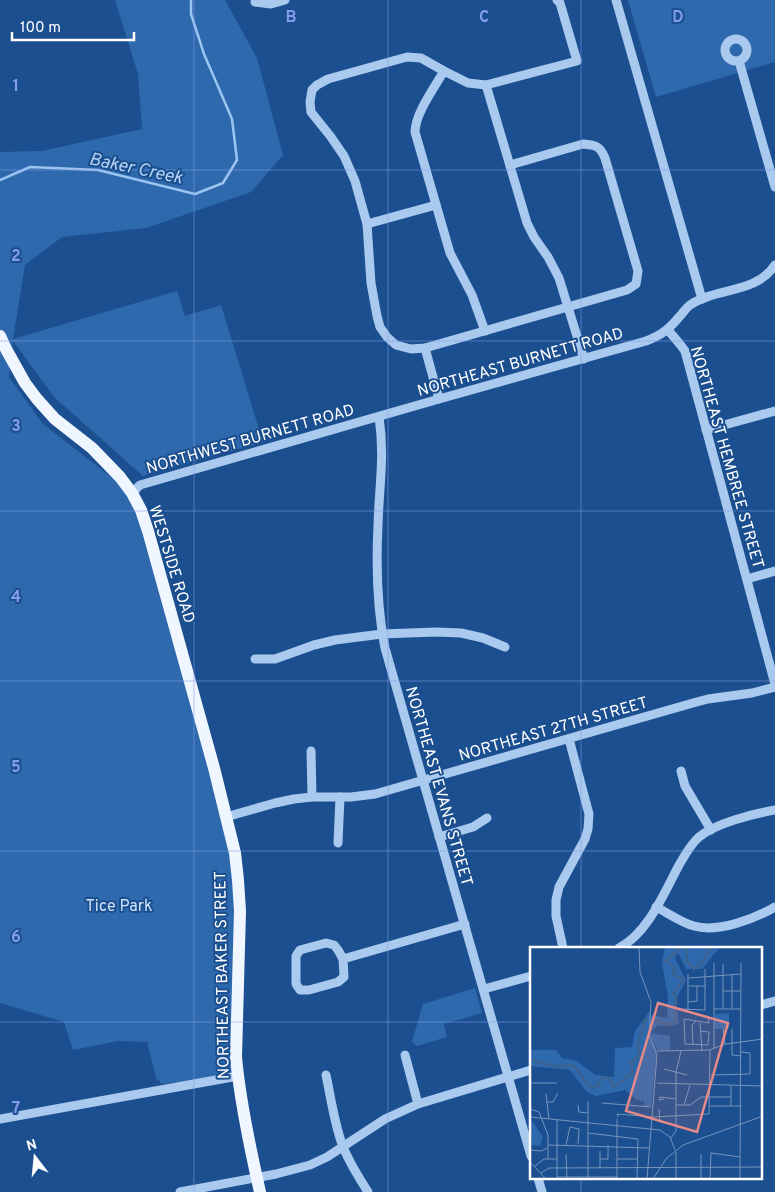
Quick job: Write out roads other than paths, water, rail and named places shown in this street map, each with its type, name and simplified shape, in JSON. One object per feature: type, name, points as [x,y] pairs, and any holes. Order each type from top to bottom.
[{"type":"main road","name":"WESTSIDE ROAD","points":[[0,336],[21,378],[37,399],[55,418],[104,460],[120,477],[132,493],[141,510],[155,552],[226,817]]},
{"type":"main road","name":"NORTHEAST BAKER STREET","points":[[226,817],[234,853],[240,896],[236,1033],[238,1076],[260,1192]]},
{"type":"street","points":[[255,2],[271,4],[284,0]]},
{"type":"street","points":[[510,165],[583,144],[593,144],[602,149],[638,271],[636,284],[627,290],[425,348],[411,349],[396,345],[380,327],[376,316],[366,224],[355,181],[344,156],[311,112],[312,90],[317,84],[328,80],[407,57],[421,58],[468,83],[486,85],[577,61],[560,3],[556,0]]},
{"type":"street","points":[[616,0],[702,299]]},
{"type":"street","points":[[739,61],[775,187]]},
{"type":"street","points":[[444,71],[417,117],[415,132],[450,253],[472,295],[484,331]]},
{"type":"street","points":[[486,85],[526,223],[548,257],[558,278],[584,359]]},
{"type":"street","points":[[366,224],[436,205]]},
{"type":"street","points":[[668,330],[689,306],[702,299],[758,281],[770,272],[775,265]]},
{"type":"street","name":"NORTHEAST BURNETT ROAD","points":[[379,417],[646,341],[668,330]]},
{"type":"street","name":"NORTHEAST HEMBREE STREET","points":[[668,330],[685,351],[775,686]]},
{"type":"street","points":[[425,348],[439,399]]},
{"type":"street","points":[[706,430],[775,411]]},
{"type":"street","name":"NORTHWEST BURNETT ROAD","points":[[132,493],[140,486],[379,417]]},
{"type":"street","name":"NORTHEAST EVANS STREET","points":[[379,417],[382,459],[378,526],[378,571],[382,634],[530,1153]]},
{"type":"street","points":[[747,579],[775,571]]},
{"type":"street","points":[[255,659],[274,659],[335,640],[382,634],[461,633],[483,638],[505,648]]},
{"type":"street","name":"NORTHEAST 27TH STREET","points":[[226,817],[284,801],[312,797],[375,794],[708,699],[752,693],[775,686]]},
{"type":"street","points":[[563,947],[556,916],[556,900],[559,887],[585,839],[589,814],[569,739]]},
{"type":"street","points":[[311,751],[312,797]]},
{"type":"street","points":[[681,771],[685,786],[711,830]]},
{"type":"street","points":[[338,843],[340,797]]},
{"type":"street","points":[[621,947],[636,937],[642,929],[689,847],[699,837],[727,823],[775,810]]},
{"type":"street","points":[[440,837],[473,827],[487,818]]},
{"type":"street","points":[[656,907],[692,926],[704,928],[720,927],[760,916],[775,907]]},
{"type":"street","points":[[342,958],[465,924]]},
{"type":"street","points":[[326,943],[334,945],[342,958],[344,976],[338,982],[308,990],[300,990],[296,984],[296,956],[300,950],[326,943]]},
{"type":"street","points":[[484,989],[530,976]]},
{"type":"street","points":[[762,1005],[775,1001]]},
{"type":"street","points":[[405,1055],[418,1104]]},
{"type":"street","points":[[180,1192],[257,1178],[310,1165],[327,1157],[385,1119],[418,1104],[530,1070]]},
{"type":"street","points":[[326,1075],[342,1146],[368,1192]]},
{"type":"street","points":[[0,1119],[238,1076]]},
{"type":"waterway","name":"Baker Creek","points":[[0,180],[30,167],[98,170],[195,194],[223,183],[237,160],[232,119],[204,54],[191,14],[191,0]]},
{"type":"park label","name":"Tice Park","points":[[119,905]]}]
